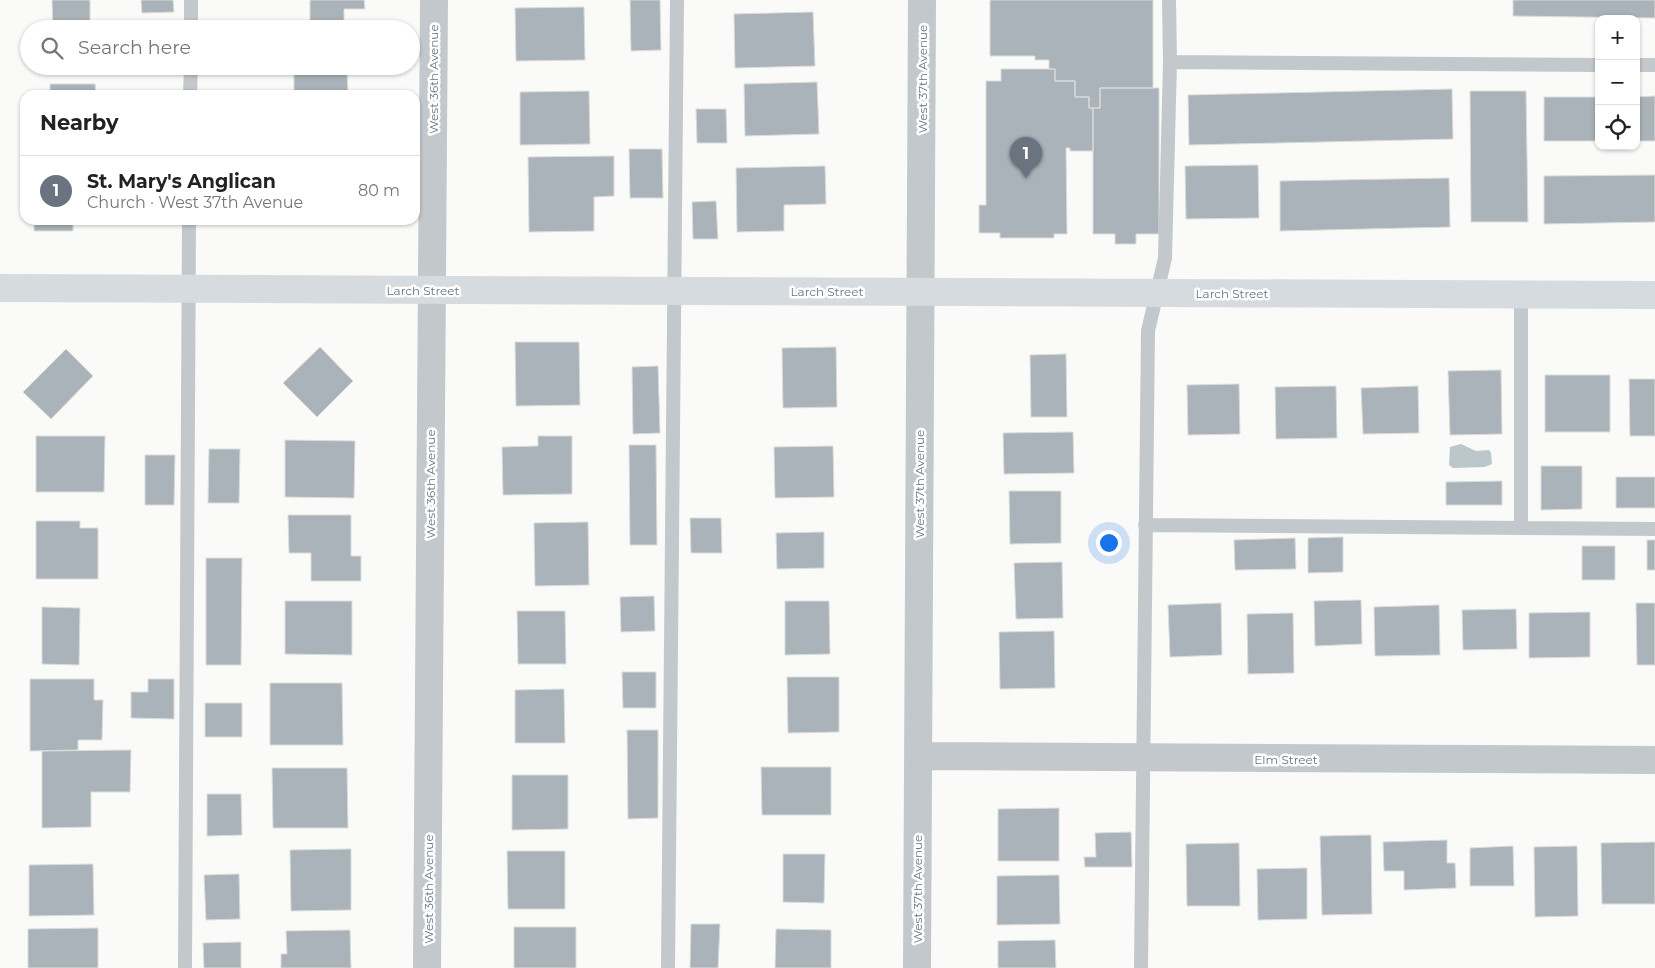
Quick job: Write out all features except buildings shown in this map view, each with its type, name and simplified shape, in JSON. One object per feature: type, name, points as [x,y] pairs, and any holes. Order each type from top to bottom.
[{"type":"street","name":"West 36th Avenue","points":[[427,968],[434,0]]},
{"type":"street","name":"West 37th Avenue","points":[[917,968],[922,0]]},
{"type":"street","name":"Larch Street","points":[[0,288],[1655,295]]},
{"type":"street","name":"Elm Street","points":[[918,756],[1655,760]]},
{"type":"lane","points":[[191,0],[191,20]]},
{"type":"lane","points":[[668,968],[677,0]]},
{"type":"lane","points":[[1141,968],[1148,331],[1165,258],[1170,62],[1169,0]]},
{"type":"lane","points":[[1170,62],[1595,65]]},
{"type":"lane","points":[[1640,65],[1655,65]]},
{"type":"lane","points":[[190,90],[191,75]]},
{"type":"lane","points":[[184,968],[189,225]]},
{"type":"lane","points":[[1521,294],[1521,528]]},
{"type":"lane","points":[[1145,526],[1655,529]]},
{"type":"shaded area","points":[[1461,444],[1476,451],[1489,450],[1492,464],[1485,467],[1453,468],[1449,465],[1450,447]]},
{"type":"place","name":"St. Mary's Anglican","points":[[1026,178]]}]
